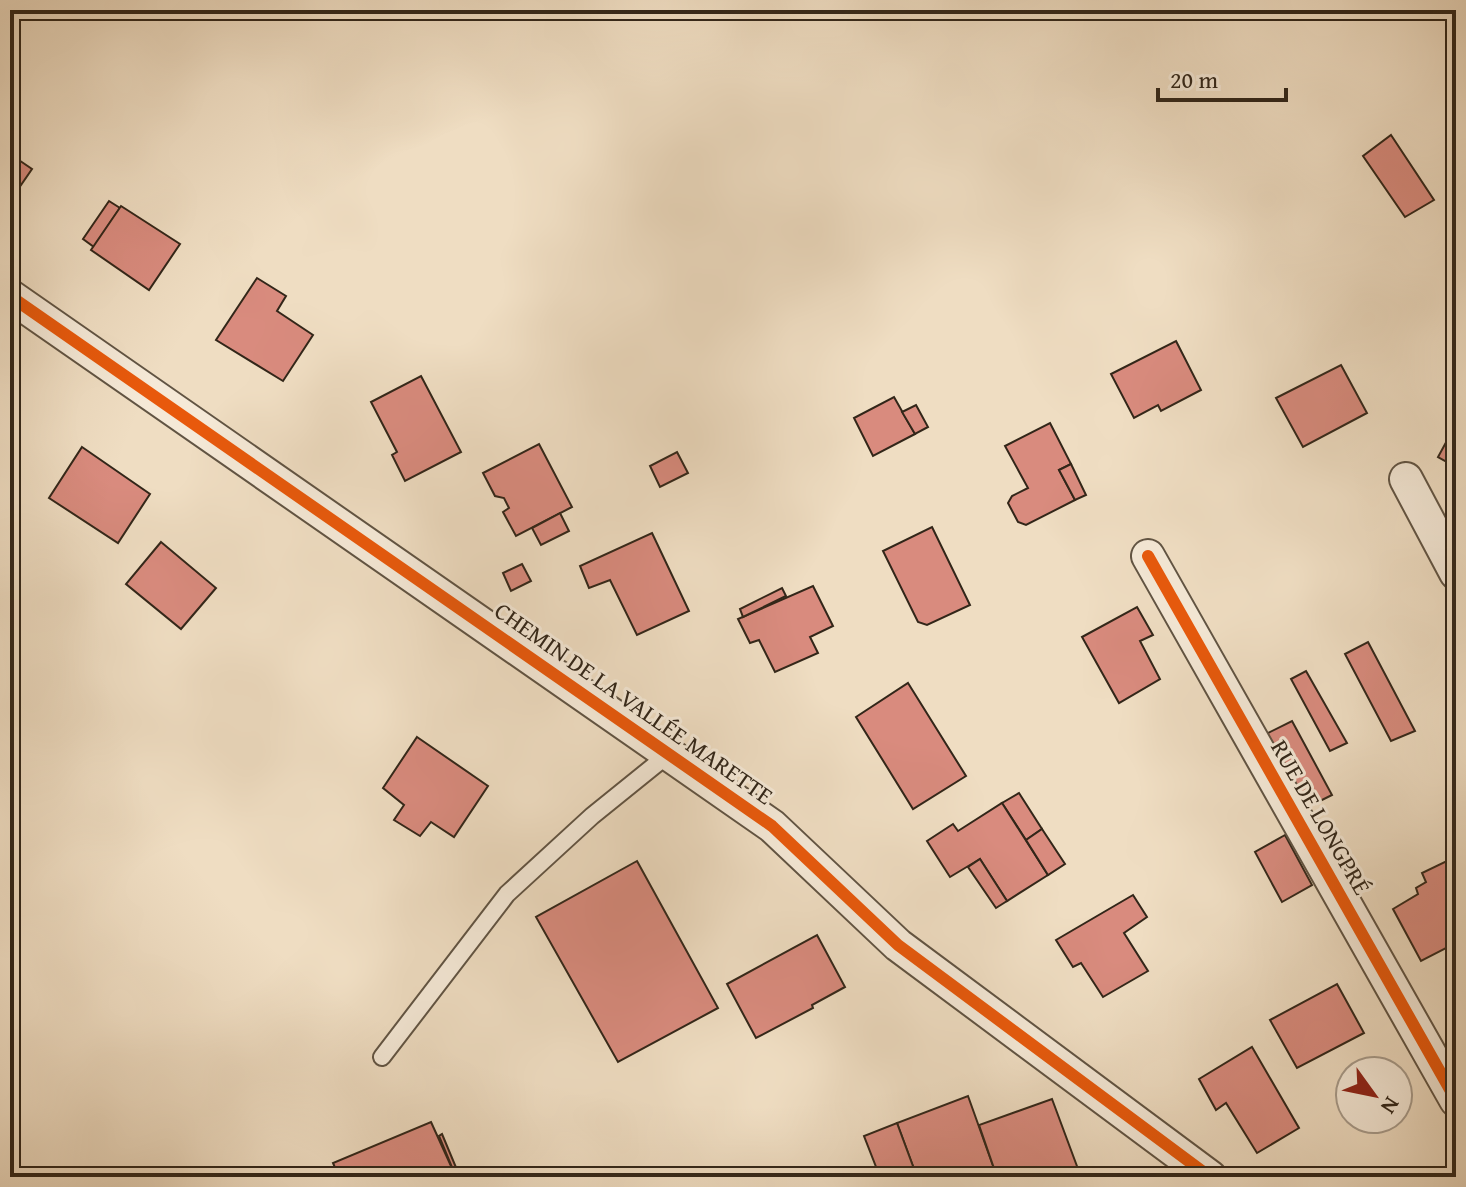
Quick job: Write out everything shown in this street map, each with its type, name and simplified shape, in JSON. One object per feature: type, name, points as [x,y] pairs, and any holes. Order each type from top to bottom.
[{"type":"street","name":"CHEMIN DE LA VALLÉE MARETTE","points":[[10,296],[772,826],[898,945],[1210,1177]]},
{"type":"street","points":[[1406,479],[1456,573]]},
{"type":"street","name":"RUE DE LONGPRÉ","points":[[1148,556],[1456,1100]]},
{"type":"lane","points":[[382,1057],[507,894],[592,816],[670,753]]},
{"type":"building","points":[[1391,135],[1434,200],[1405,217],[1363,156]]},
{"type":"building","points":[[10,154],[32,169],[10,201]]},
{"type":"building","points":[[109,201],[120,208],[94,247],[83,239]]},
{"type":"building","points":[[121,206],[180,244],[149,290],[91,250]]},
{"type":"building","points":[[257,278],[286,296],[277,311],[313,335],[283,381],[216,340]]},
{"type":"building","points":[[1176,341],[1201,390],[1161,411],[1158,405],[1134,418],[1111,374]]},
{"type":"building","points":[[1341,365],[1367,413],[1303,447],[1276,398]]},
{"type":"building","points":[[421,376],[461,452],[405,481],[392,455],[397,452],[371,402]]},
{"type":"building","points":[[894,397],[915,434],[873,456],[854,418]]},
{"type":"building","points":[[916,405],[928,427],[915,434],[902,412]]},
{"type":"building","points":[[1050,423],[1071,464],[1059,470],[1075,500],[1026,525],[1018,522],[1008,503],[1012,496],[1028,488],[1005,446]]},
{"type":"building","points":[[1456,424],[1456,467],[1438,457]]},
{"type":"building","points":[[539,444],[572,507],[516,536],[503,512],[509,508],[504,498],[495,496],[483,473]]},
{"type":"building","points":[[82,447],[150,494],[118,543],[49,498]]},
{"type":"building","points":[[677,452],[688,473],[660,487],[650,466]]},
{"type":"building","points":[[1071,464],[1086,495],[1075,500],[1059,470]]},
{"type":"building","points":[[560,513],[569,531],[541,545],[532,528]]},
{"type":"building","points":[[932,527],[970,605],[927,625],[918,622],[883,551]]},
{"type":"building","points":[[652,533],[689,611],[637,635],[610,580],[589,588],[580,566]]},
{"type":"building","points":[[161,542],[216,588],[181,629],[126,584]]},
{"type":"building","points":[[522,564],[531,581],[511,591],[503,573]]},
{"type":"building","points":[[813,586],[833,626],[810,637],[818,653],[775,672],[759,640],[750,643],[738,619]]},
{"type":"building","points":[[782,588],[786,596],[743,617],[740,609]]},
{"type":"building","points":[[1137,607],[1153,635],[1140,641],[1160,679],[1119,703],[1082,637]]},
{"type":"building","points":[[1368,642],[1415,731],[1391,741],[1345,654]]},
{"type":"building","points":[[1456,645],[1456,662],[1449,648]]},
{"type":"building","points":[[1306,671],[1347,743],[1330,751],[1291,679]]},
{"type":"building","points":[[908,683],[966,776],[913,809],[856,717]]},
{"type":"building","points":[[1292,721],[1332,795],[1300,811],[1260,737]]},
{"type":"building","points":[[417,737],[488,786],[454,837],[431,822],[420,836],[394,820],[404,805],[383,788]]},
{"type":"building","points":[[1019,793],[1042,829],[1026,840],[1002,803]]},
{"type":"building","points":[[1002,803],[1048,875],[1007,901],[980,859],[950,877],[927,841],[953,824],[958,831]]},
{"type":"building","points":[[1042,829],[1065,864],[1048,875],[1026,840]]},
{"type":"building","points":[[1285,835],[1312,885],[1282,902],[1255,852]]},
{"type":"building","points":[[1453,858],[1456,865],[1456,943],[1421,961],[1393,909],[1418,894],[1416,888],[1426,882],[1422,873]]},
{"type":"building","points":[[980,859],[1007,901],[996,908],[968,867]]},
{"type":"building","points":[[637,861],[718,1008],[618,1062],[536,917]]},
{"type":"building","points":[[1133,895],[1147,917],[1124,933],[1148,971],[1103,997],[1081,963],[1073,967],[1056,940]]},
{"type":"building","points":[[817,935],[845,987],[756,1038],[727,984]]},
{"type":"building","points":[[1337,984],[1364,1033],[1297,1068],[1270,1020]]},
{"type":"building","points":[[1252,1047],[1299,1128],[1257,1153],[1226,1103],[1216,1110],[1199,1079]]},
{"type":"building","points":[[968,1096],[997,1177],[917,1177],[897,1123]]},
{"type":"building","points":[[1052,1099],[1081,1177],[997,1177],[979,1125]]},
{"type":"building","points":[[431,1122],[456,1177],[339,1177],[333,1163]]},
{"type":"building","points":[[897,1123],[917,1177],[880,1177],[864,1136]]},
{"type":"building","points":[[442,1134],[460,1177],[456,1177],[439,1136]]},
{"type":"cycle path","points":[[10,296],[772,826],[898,945],[1210,1177]]},
{"type":"cycle path","points":[[1148,556],[1456,1100]]}]
